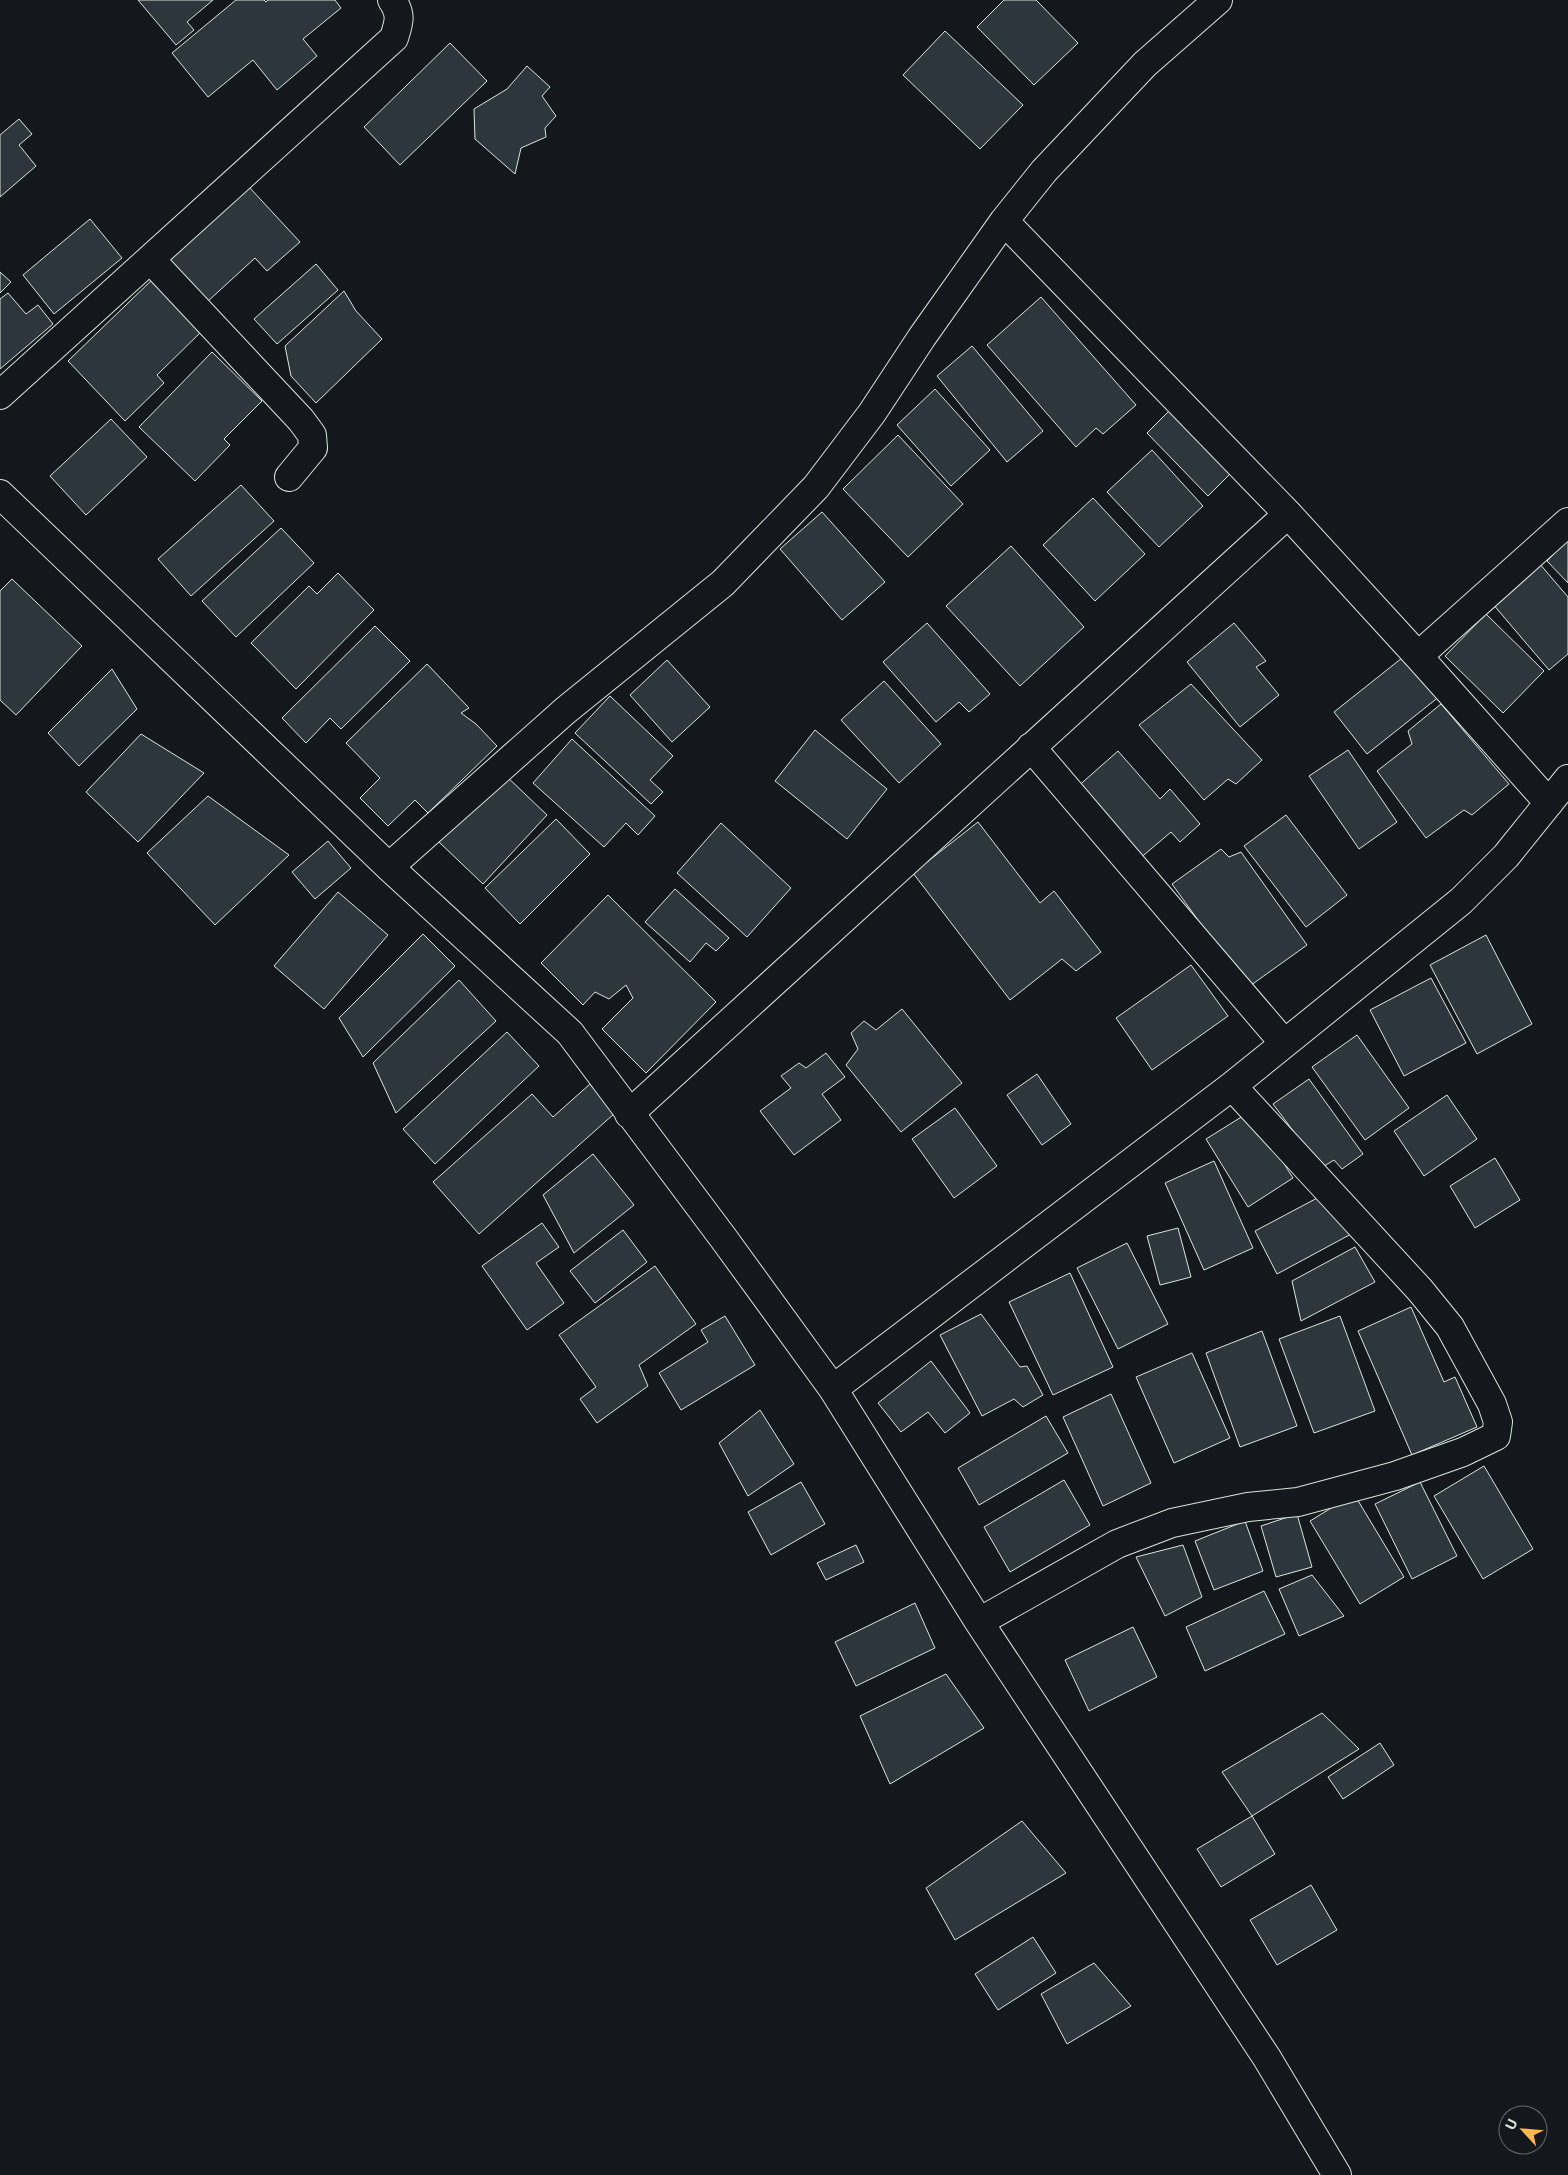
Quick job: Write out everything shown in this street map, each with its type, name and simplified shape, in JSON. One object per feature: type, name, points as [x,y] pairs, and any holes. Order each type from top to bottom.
[{"type":"street","points":[[0,395],[394,38],[398,25],[399,11],[392,0]]},
{"type":"street","points":[[389,867],[566,710],[723,583],[809,494],[872,413],[922,337],[1004,221],[1044,170],[1145,64],[1218,0]]},
{"type":"street","points":[[1004,221],[1288,514],[1550,803]]},
{"type":"street","points":[[150,259],[301,420],[312,436],[313,448],[289,477]]},
{"type":"street","points":[[0,494],[389,867],[570,1033],[724,1238],[833,1389],[979,1622],[1267,2058],[1336,2175]]},
{"type":"street","points":[[629,1114],[1288,514]]},
{"type":"street","points":[[1418,656],[1568,522]]},
{"type":"street","points":[[1031,748],[1284,1043]]},
{"type":"street","points":[[833,1389],[1232,1086],[1461,901],[1506,856],[1568,778]]},
{"type":"street","points":[[979,1622],[1117,1544],[1172,1522],[1248,1507],[1298,1502],[1395,1476],[1462,1452],[1496,1436],[1498,1422],[1492,1404],[1450,1327],[1420,1290],[1232,1086]]},
{"type":"building","points":[[138,0],[213,0],[187,22],[194,30],[176,45]]},
{"type":"building","points":[[236,0],[264,0],[266,2],[268,0],[335,0],[341,8],[303,39],[317,56],[277,90],[253,60],[208,97],[172,53]]},
{"type":"building","points":[[1004,0],[1036,0],[1078,43],[1034,85],[977,27]]},
{"type":"building","points":[[945,31],[1023,105],[980,149],[903,75]]},
{"type":"building","points":[[450,43],[487,81],[400,165],[364,127]]},
{"type":"building","points":[[527,66],[550,87],[542,96],[556,116],[545,128],[546,137],[521,148],[515,174],[475,139],[474,109],[507,89]]},
{"type":"building","points":[[19,119],[32,134],[19,145],[36,166],[0,197],[0,135]]},
{"type":"building","points":[[249,187],[300,242],[267,271],[255,258],[207,302],[169,261]]},
{"type":"building","points":[[90,219],[122,258],[54,314],[23,275]]},
{"type":"building","points":[[316,264],[338,290],[277,344],[254,319]]},
{"type":"building","points":[[0,272],[11,282],[0,293]]},
{"type":"building","points":[[155,277],[204,329],[157,375],[164,383],[125,421],[68,361]]},
{"type":"building","points":[[344,291],[356,311],[382,339],[316,403],[291,376],[285,346]]},
{"type":"building","points":[[8,293],[26,314],[38,305],[53,324],[0,369],[0,299]]},
{"type":"building","points":[[1041,297],[1136,405],[1103,434],[1096,428],[1076,447],[987,345]]},
{"type":"building","points":[[972,346],[1043,431],[1007,462],[937,376]]},
{"type":"building","points":[[212,352],[262,401],[224,439],[230,445],[195,481],[139,427]]},
{"type":"building","points":[[935,389],[990,450],[951,486],[897,425]]},
{"type":"building","points":[[1175,405],[1236,468],[1208,496],[1147,433]]},
{"type":"building","points":[[111,419],[147,457],[86,515],[50,476]]},
{"type":"building","points":[[898,435],[963,504],[908,557],[843,489]]},
{"type":"building","points":[[1152,450],[1203,506],[1159,547],[1107,492]]},
{"type":"building","points":[[241,485],[274,521],[191,596],[158,559]]},
{"type":"building","points":[[1093,498],[1145,554],[1095,601],[1043,545]]},
{"type":"building","points":[[822,512],[885,582],[842,620],[780,549]]},
{"type":"building","points":[[281,528],[314,563],[236,637],[202,601]]},
{"type":"building","points":[[1568,540],[1568,583],[1547,561]]},
{"type":"building","points":[[1011,546],[1084,627],[1020,686],[946,606]]},
{"type":"building","points":[[1539,563],[1568,597],[1568,654],[1549,670],[1492,603]]},
{"type":"building","points":[[338,573],[374,610],[296,689],[251,643],[309,586],[317,594]]},
{"type":"building","points":[[12,579],[82,646],[16,715],[0,700],[0,591]]},
{"type":"building","points":[[1486,614],[1544,671],[1503,713],[1445,656]]},
{"type":"building","points":[[927,623],[990,694],[969,712],[959,702],[936,722],[883,662]]},
{"type":"building","points":[[1234,623],[1266,661],[1256,667],[1279,695],[1240,727],[1187,662]]},
{"type":"building","points":[[375,626],[410,661],[341,729],[330,718],[306,743],[282,718]]},
{"type":"building","points":[[1407,654],[1440,696],[1367,754],[1334,712]]},
{"type":"building","points":[[667,660],[710,707],[672,742],[630,695]]},
{"type":"building","points":[[427,664],[469,708],[461,713],[476,724],[497,746],[428,813],[415,800],[388,826],[360,798],[380,778],[346,743]]},
{"type":"building","points":[[112,669],[137,709],[79,766],[48,733]]},
{"type":"building","points":[[884,681],[941,744],[899,783],[841,720]]},
{"type":"building","points":[[1191,684],[1262,760],[1236,784],[1228,779],[1204,800],[1139,725]]},
{"type":"building","points":[[610,696],[673,756],[650,780],[663,792],[651,804],[575,733]]},
{"type":"building","points":[[1441,704],[1509,784],[1472,815],[1464,810],[1426,838],[1377,771],[1412,744],[1408,731]]},
{"type":"building","points":[[815,730],[887,789],[847,839],[775,781]]},
{"type":"building","points":[[141,734],[204,773],[138,842],[86,792]]},
{"type":"building","points":[[572,739],[655,816],[638,835],[626,823],[604,847],[533,783]]},
{"type":"building","points":[[1348,750],[1397,822],[1359,849],[1309,776]]},
{"type":"building","points":[[1118,751],[1160,799],[1170,789],[1200,824],[1180,842],[1171,832],[1138,860],[1075,789]]},
{"type":"building","points":[[503,773],[547,815],[483,884],[439,842]]},
{"type":"building","points":[[208,796],[289,855],[215,925],[147,853]]},
{"type":"building","points":[[1286,815],[1347,895],[1306,927],[1244,846]]},
{"type":"building","points":[[556,819],[590,854],[520,924],[485,888]]},
{"type":"building","points":[[978,822],[1040,903],[1054,891],[1101,952],[1076,971],[1062,959],[1010,1000],[913,873]]},
{"type":"building","points":[[721,823],[791,888],[747,937],[677,873]]},
{"type":"building","points":[[328,841],[351,868],[315,899],[292,872]]},
{"type":"building","points":[[1221,849],[1229,857],[1241,852],[1307,945],[1247,988],[1172,884]]},
{"type":"building","points":[[675,889],[729,938],[716,951],[706,943],[690,962],[645,922]]},
{"type":"building","points":[[338,892],[388,935],[324,1009],[274,966]]},
{"type":"building","points":[[608,895],[716,1002],[646,1073],[602,1029],[633,998],[626,985],[609,999],[595,992],[583,1005],[541,963]]},
{"type":"building","points":[[423,934],[455,966],[363,1057],[339,1018]]},
{"type":"building","points":[[1486,935],[1532,1024],[1477,1054],[1430,965]]},
{"type":"building","points":[[1191,965],[1228,1016],[1152,1070],[1116,1018]]},
{"type":"building","points":[[1431,978],[1466,1043],[1404,1076],[1370,1010]]},
{"type":"building","points":[[459,980],[496,1021],[396,1113],[373,1063]]},
{"type":"building","points":[[902,1009],[962,1083],[901,1132],[846,1065],[858,1049],[851,1033],[864,1021],[876,1030]]},
{"type":"building","points":[[507,1032],[539,1066],[435,1164],[403,1129]]},
{"type":"building","points":[[1357,1035],[1409,1108],[1365,1140],[1312,1067]]},
{"type":"building","points":[[826,1053],[845,1077],[822,1094],[841,1120],[794,1155],[760,1111],[791,1088],[781,1076],[799,1063],[806,1068]]},
{"type":"building","points":[[1037,1074],[1071,1124],[1042,1145],[1007,1095]]},
{"type":"building","points":[[1309,1079],[1363,1154],[1342,1169],[1334,1160],[1321,1168],[1273,1104]]},
{"type":"building","points":[[590,1084],[615,1113],[479,1234],[433,1182],[532,1094],[553,1117]]},
{"type":"building","points":[[1447,1095],[1477,1139],[1424,1176],[1394,1131]]},
{"type":"building","points":[[955,1108],[997,1166],[954,1198],[912,1139]]},
{"type":"building","points":[[1251,1111],[1293,1178],[1248,1207],[1206,1139]]},
{"type":"building","points":[[593,1154],[634,1205],[574,1253],[543,1195]]},
{"type":"building","points":[[1495,1158],[1520,1200],[1475,1228],[1450,1186]]},
{"type":"building","points":[[1214,1161],[1253,1248],[1204,1270],[1165,1183]]},
{"type":"building","points":[[1321,1196],[1353,1233],[1277,1274],[1255,1231]]},
{"type":"building","points":[[542,1223],[559,1247],[536,1263],[564,1303],[527,1330],[482,1266]]},
{"type":"building","points":[[1178,1228],[1191,1277],[1160,1285],[1147,1236]]},
{"type":"building","points":[[623,1230],[647,1262],[595,1303],[570,1271]]},
{"type":"building","points":[[1127,1243],[1168,1324],[1118,1349],[1077,1268]]},
{"type":"building","points":[[1355,1247],[1375,1282],[1301,1321],[1292,1281]]},
{"type":"building","points":[[655,1266],[696,1324],[639,1365],[648,1386],[597,1423],[580,1399],[596,1387],[559,1335]]},
{"type":"building","points":[[1070,1273],[1113,1367],[1053,1395],[1009,1302]]},
{"type":"building","points":[[1411,1307],[1444,1382],[1455,1377],[1477,1427],[1412,1455],[1358,1331]]},
{"type":"building","points":[[981,1314],[1020,1367],[1027,1366],[1043,1395],[1023,1407],[1014,1399],[982,1416],[940,1335]]},
{"type":"building","points":[[725,1316],[755,1365],[681,1410],[659,1373],[708,1342],[701,1330]]},
{"type":"building","points":[[1340,1316],[1375,1411],[1314,1433],[1279,1339]]},
{"type":"building","points":[[1262,1331],[1297,1426],[1240,1447],[1206,1353]]},
{"type":"building","points":[[1192,1353],[1230,1438],[1174,1463],[1136,1377]]},
{"type":"building","points":[[931,1361],[970,1413],[945,1433],[928,1412],[901,1432],[878,1403]]},
{"type":"building","points":[[1111,1394],[1151,1483],[1103,1506],[1063,1417]]},
{"type":"building","points":[[760,1410],[794,1464],[748,1496],[719,1443]]},
{"type":"building","points":[[1046,1416],[1068,1453],[979,1505],[958,1468]]},
{"type":"building","points":[[1484,1466],[1533,1549],[1483,1579],[1434,1496]]},
{"type":"building","points":[[1064,1480],[1090,1525],[1010,1572],[984,1527]]},
{"type":"building","points":[[801,1482],[825,1524],[771,1555],[748,1512]]},
{"type":"building","points":[[1420,1482],[1457,1556],[1412,1579],[1375,1504]]},
{"type":"building","points":[[1354,1494],[1404,1577],[1360,1604],[1310,1521]]},
{"type":"building","points":[[1297,1514],[1312,1567],[1276,1577],[1261,1526]]},
{"type":"building","points":[[1245,1521],[1263,1571],[1214,1590],[1195,1541]]},
{"type":"building","points":[[856,1545],[864,1562],[826,1580],[817,1563]]},
{"type":"building","points":[[1183,1545],[1202,1597],[1165,1616],[1136,1557]]},
{"type":"building","points":[[1312,1575],[1344,1616],[1299,1636],[1279,1589]]},
{"type":"building","points":[[1264,1591],[1285,1634],[1205,1671],[1186,1627]]},
{"type":"building","points":[[915,1603],[935,1648],[856,1686],[835,1642]]},
{"type":"building","points":[[1133,1627],[1157,1677],[1089,1711],[1065,1660]]},
{"type":"building","points":[[946,1674],[984,1728],[890,1784],[860,1716]]},
{"type":"building","points":[[1322,1713],[1359,1749],[1252,1816],[1222,1772]]},
{"type":"building","points":[[1380,1743],[1394,1765],[1343,1799],[1328,1777]]},
{"type":"building","points":[[1252,1816],[1275,1854],[1221,1887],[1197,1849]]},
{"type":"building","points":[[1022,1821],[1066,1873],[955,1940],[926,1888]]},
{"type":"building","points":[[1311,1885],[1337,1930],[1277,1965],[1250,1920]]},
{"type":"building","points":[[1033,1937],[1056,1973],[998,2010],[975,1974]]},
{"type":"building","points":[[1094,1963],[1131,2006],[1067,2044],[1041,1994]]}]
